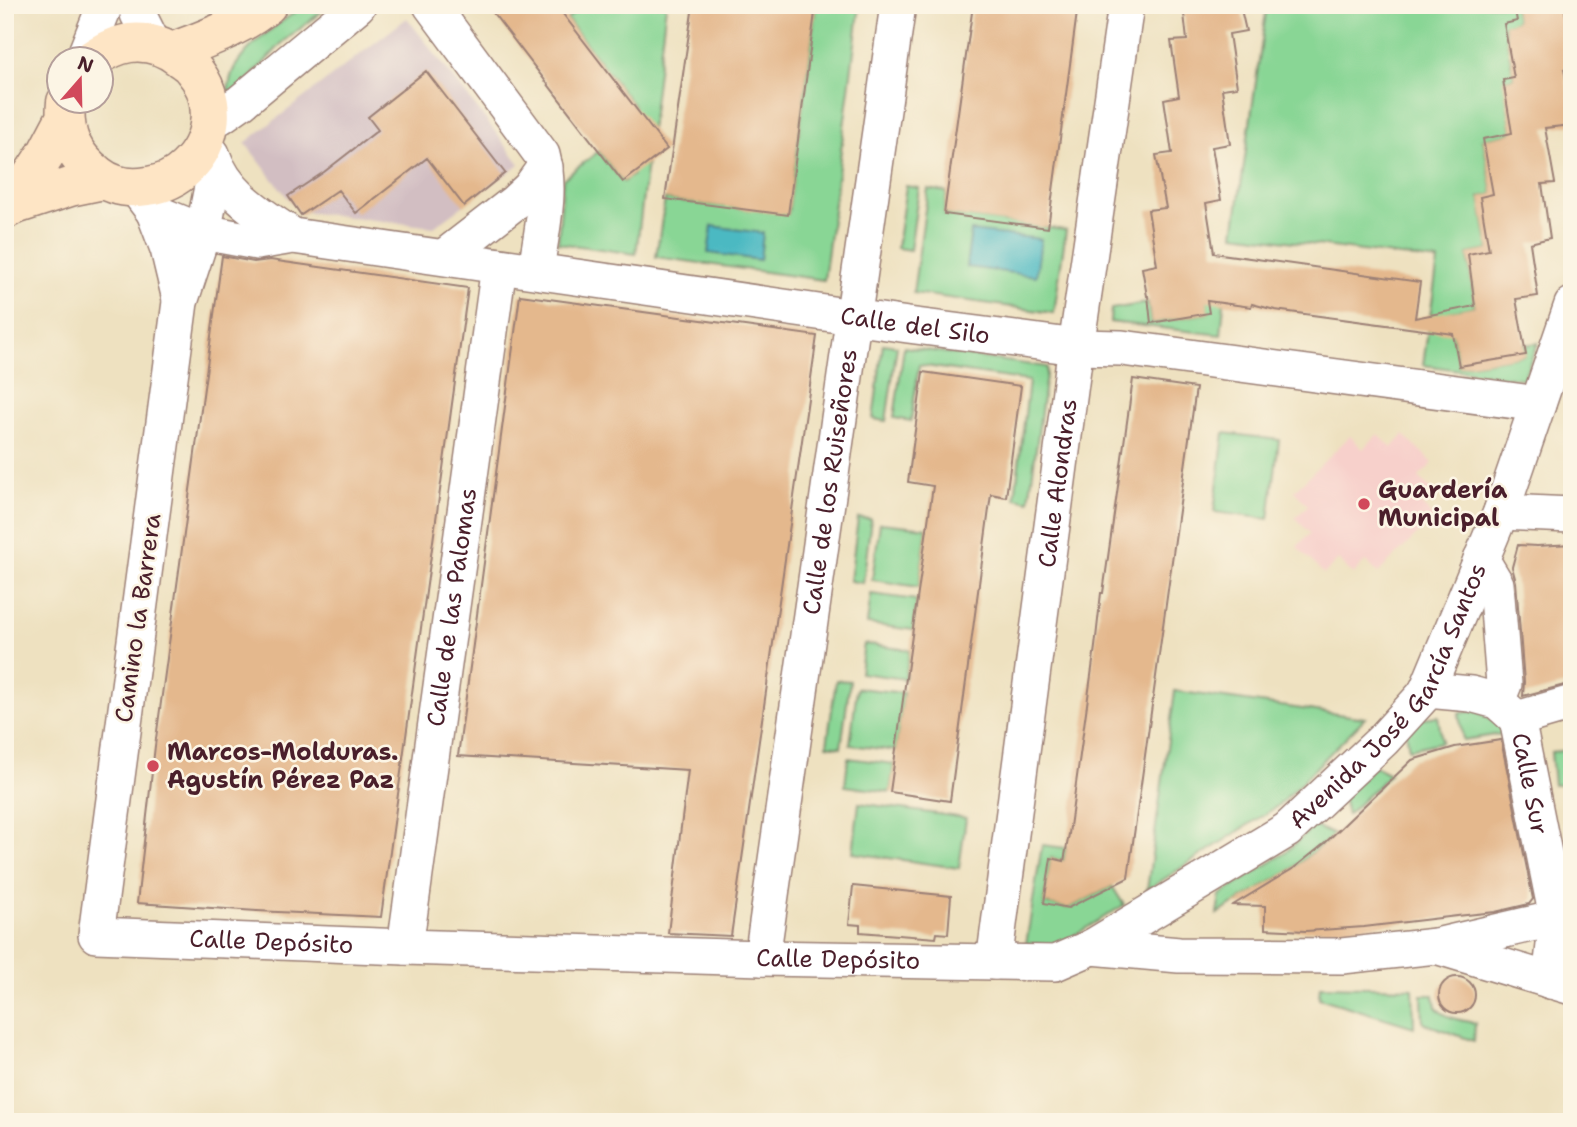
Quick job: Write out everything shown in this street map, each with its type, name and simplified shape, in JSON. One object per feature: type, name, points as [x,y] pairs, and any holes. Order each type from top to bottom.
[{"type":"main road","points":[[116,46],[131,43],[163,48],[215,35],[259,12]]},
{"type":"main road","points":[[8,208],[71,187],[131,193],[179,175],[195,160],[259,12]]},
{"type":"main road","points":[[163,48],[192,68],[209,130]]},
{"type":"main road","points":[[8,208],[46,154],[63,116]]},
{"type":"main road","points":[[67,116],[70,143],[84,164],[131,193]]},
{"type":"street","points":[[89,46],[105,5]]},
{"type":"street","points":[[136,5],[138,14],[163,48]]},
{"type":"street","points":[[209,130],[221,116],[242,102],[358,5]]},
{"type":"street","points":[[430,5],[542,155],[547,189],[536,270]]},
{"type":"street","name":"Calle de los Ruiseñores","points":[[762,958],[898,5]]},
{"type":"street","name":"Calle Alondras","points":[[994,962],[1126,5]]},
{"type":"street","name":"Camino la Barrera","points":[[96,934],[180,302],[203,232],[209,130]]},
{"type":"street","name":"Calle del Silo","points":[[209,130],[244,203],[293,236]]},
{"type":"street","points":[[444,257],[515,202],[530,188],[545,167]]},
{"type":"street","name":"Camino la Barrera","points":[[131,193],[168,249],[180,302]]},
{"type":"street","name":"Calle del Silo","points":[[131,193],[203,232],[257,242],[293,236],[908,325],[1077,347],[1122,348],[1538,404]]},
{"type":"street","name":"Calle de las Palomas","points":[[405,947],[499,266]]},
{"type":"street","name":"Avenida José García Santos","points":[[1092,947],[1287,830],[1383,740],[1427,690],[1501,512],[1572,304]]},
{"type":"street","points":[[1501,512],[1572,515]]},
{"type":"street","name":"Calle Sur","points":[[1481,558],[1496,584],[1507,710],[1567,923],[1561,984]]},
{"type":"street","points":[[1427,690],[1471,694],[1507,710],[1572,703]]},
{"type":"street","points":[[1436,946],[1567,923]]},
{"type":"street","name":"Calle Depósito","points":[[96,934],[762,958],[1055,963],[1092,947],[1179,955],[1342,956],[1436,946],[1561,984]]},
{"type":"shaded area","points":[[407,18],[520,164],[434,227],[306,212],[301,215],[245,143]]},
{"type":"shaded area","name":"Guardería Municipal","points":[[1378,434],[1392,448],[1404,435],[1433,463],[1419,477],[1433,491],[1420,503],[1434,518],[1378,573],[1366,561],[1353,574],[1338,560],[1324,574],[1297,547],[1310,533],[1295,518],[1308,505],[1294,491],[1350,436],[1363,449]]},
{"type":"green space","points":[[304,5],[330,5],[282,43],[238,91],[233,93],[228,90],[233,70],[244,55],[259,39]]},
{"type":"green space","points":[[585,5],[666,5],[636,254],[558,243],[563,179],[599,151],[623,182],[633,175],[637,124],[634,106],[567,19]]},
{"type":"green space","points":[[816,5],[860,5],[824,280],[656,257],[665,199],[788,214]]},
{"type":"green space","points":[[1267,5],[1514,5],[1517,21],[1504,25],[1514,78],[1504,80],[1512,133],[1483,139],[1493,194],[1480,197],[1489,250],[1468,254],[1475,306],[1449,312],[1459,366],[1525,355],[1524,345],[1538,343],[1523,379],[1423,365],[1438,261],[1234,234]]},
{"type":"green space","points":[[906,186],[919,188],[910,250],[897,248]]},
{"type":"green space","points":[[928,189],[947,192],[944,214],[1066,230],[1054,313],[913,293]]},
{"type":"green space","points":[[1204,287],[1224,303],[1221,335],[1110,322],[1111,309],[1148,303],[1151,323],[1208,313]]},
{"type":"green space","points":[[883,344],[897,346],[886,421],[873,419]]},
{"type":"green space","points":[[904,347],[1047,367],[1029,501],[1015,498],[1029,381],[919,365],[911,421],[894,418]]},
{"type":"green space","points":[[1224,433],[1279,440],[1269,519],[1214,512]]},
{"type":"green space","points":[[858,518],[871,519],[863,583],[850,581]]},
{"type":"green space","points":[[880,523],[927,528],[919,587],[872,580]]},
{"type":"green space","points":[[871,594],[917,600],[913,630],[867,624]]},
{"type":"green space","points":[[864,644],[910,650],[905,679],[860,673]]},
{"type":"green space","points":[[836,680],[850,681],[841,747],[827,745]]},
{"type":"green space","points":[[857,688],[904,693],[896,751],[850,745]]},
{"type":"green space","points":[[1175,691],[1365,718],[1279,805],[1147,890]]},
{"type":"green space","points":[[1476,711],[1493,720],[1508,733],[1463,740],[1459,713]]},
{"type":"green space","points":[[1438,716],[1442,742],[1409,749],[1406,731],[1417,719]]},
{"type":"green space","points":[[1572,750],[1572,784],[1554,785],[1551,752]]},
{"type":"green space","points":[[848,758],[894,764],[890,792],[845,786]]},
{"type":"green space","points":[[1374,766],[1390,774],[1347,815],[1343,797]]},
{"type":"green space","points":[[859,803],[966,818],[959,868],[853,853]]},
{"type":"green space","points":[[1314,826],[1334,835],[1291,870],[1217,914],[1220,895],[1285,853]]},
{"type":"green space","points":[[1042,845],[1066,848],[1064,861],[1051,858],[1044,903],[1068,908],[1112,886],[1124,905],[1057,946],[1026,944]]},
{"type":"green space","points":[[1320,986],[1413,988],[1414,1027],[1319,998]]},
{"type":"green space","points":[[1422,995],[1434,995],[1436,1007],[1444,1014],[1475,1023],[1474,1041],[1423,1023]]},
{"type":"water","points":[[712,226],[763,233],[760,260],[708,253]]},
{"type":"water","points":[[971,231],[1041,239],[1036,276],[966,267]]},
{"type":"building","points":[[487,5],[556,5],[667,149],[623,182]]},
{"type":"building","points":[[693,5],[816,5],[788,215],[665,199]]},
{"type":"building","points":[[973,5],[1078,5],[1048,228],[944,214]]},
{"type":"building","points":[[1183,5],[1240,5],[1246,31],[1229,34],[1237,87],[1222,89],[1230,144],[1212,147],[1221,200],[1206,203],[1214,253],[1420,282],[1415,318],[1475,306],[1468,254],[1489,250],[1480,197],[1493,194],[1483,139],[1512,133],[1503,80],[1514,78],[1504,24],[1517,21],[1514,5],[1564,5],[1572,50],[1572,68],[1564,69],[1572,109],[1572,125],[1545,128],[1555,183],[1542,184],[1550,238],[1530,243],[1538,296],[1516,299],[1526,355],[1459,366],[1453,334],[1275,310],[1252,304],[1251,307],[1207,301],[1209,313],[1151,323],[1142,268],[1157,265],[1148,210],[1166,208],[1156,155],[1172,153],[1164,99],[1179,96],[1171,41],[1187,40]]},
{"type":"building","points":[[426,71],[505,173],[464,206],[427,158],[356,213],[338,190],[301,215],[288,196],[378,130],[368,117]]},
{"type":"building","points":[[222,256],[254,262],[270,260],[468,288],[381,917],[137,903],[155,746]]},
{"type":"building","points":[[520,295],[817,336],[731,936],[668,933],[688,770],[458,756]]},
{"type":"building","points":[[923,372],[1021,386],[1006,497],[991,494],[950,801],[890,792],[933,486],[908,482]]},
{"type":"building","points":[[1133,379],[1196,388],[1128,878],[1068,908],[1044,903],[1051,858],[1064,861],[1069,834]]},
{"type":"building","points":[[1572,544],[1572,683],[1523,696],[1516,582],[1512,567],[1518,545]]},
{"type":"building","points":[[1501,740],[1533,899],[1529,904],[1495,912],[1306,931],[1265,929],[1265,906],[1233,905],[1294,868],[1325,843],[1412,760],[1455,747]]},
{"type":"building","points":[[853,886],[951,896],[948,934],[937,933],[936,938],[860,932],[860,925],[849,924]]},
{"type":"building","points":[[1457,977],[1469,983],[1475,995],[1469,1007],[1457,1013],[1445,1007],[1439,995],[1445,983]]},
{"type":"place","name":"Guardería Municipal","points":[[1364,504]]},
{"type":"place","name":"Marcos-Molduras. Agustín Pérez Paz","points":[[153,766]]}]
